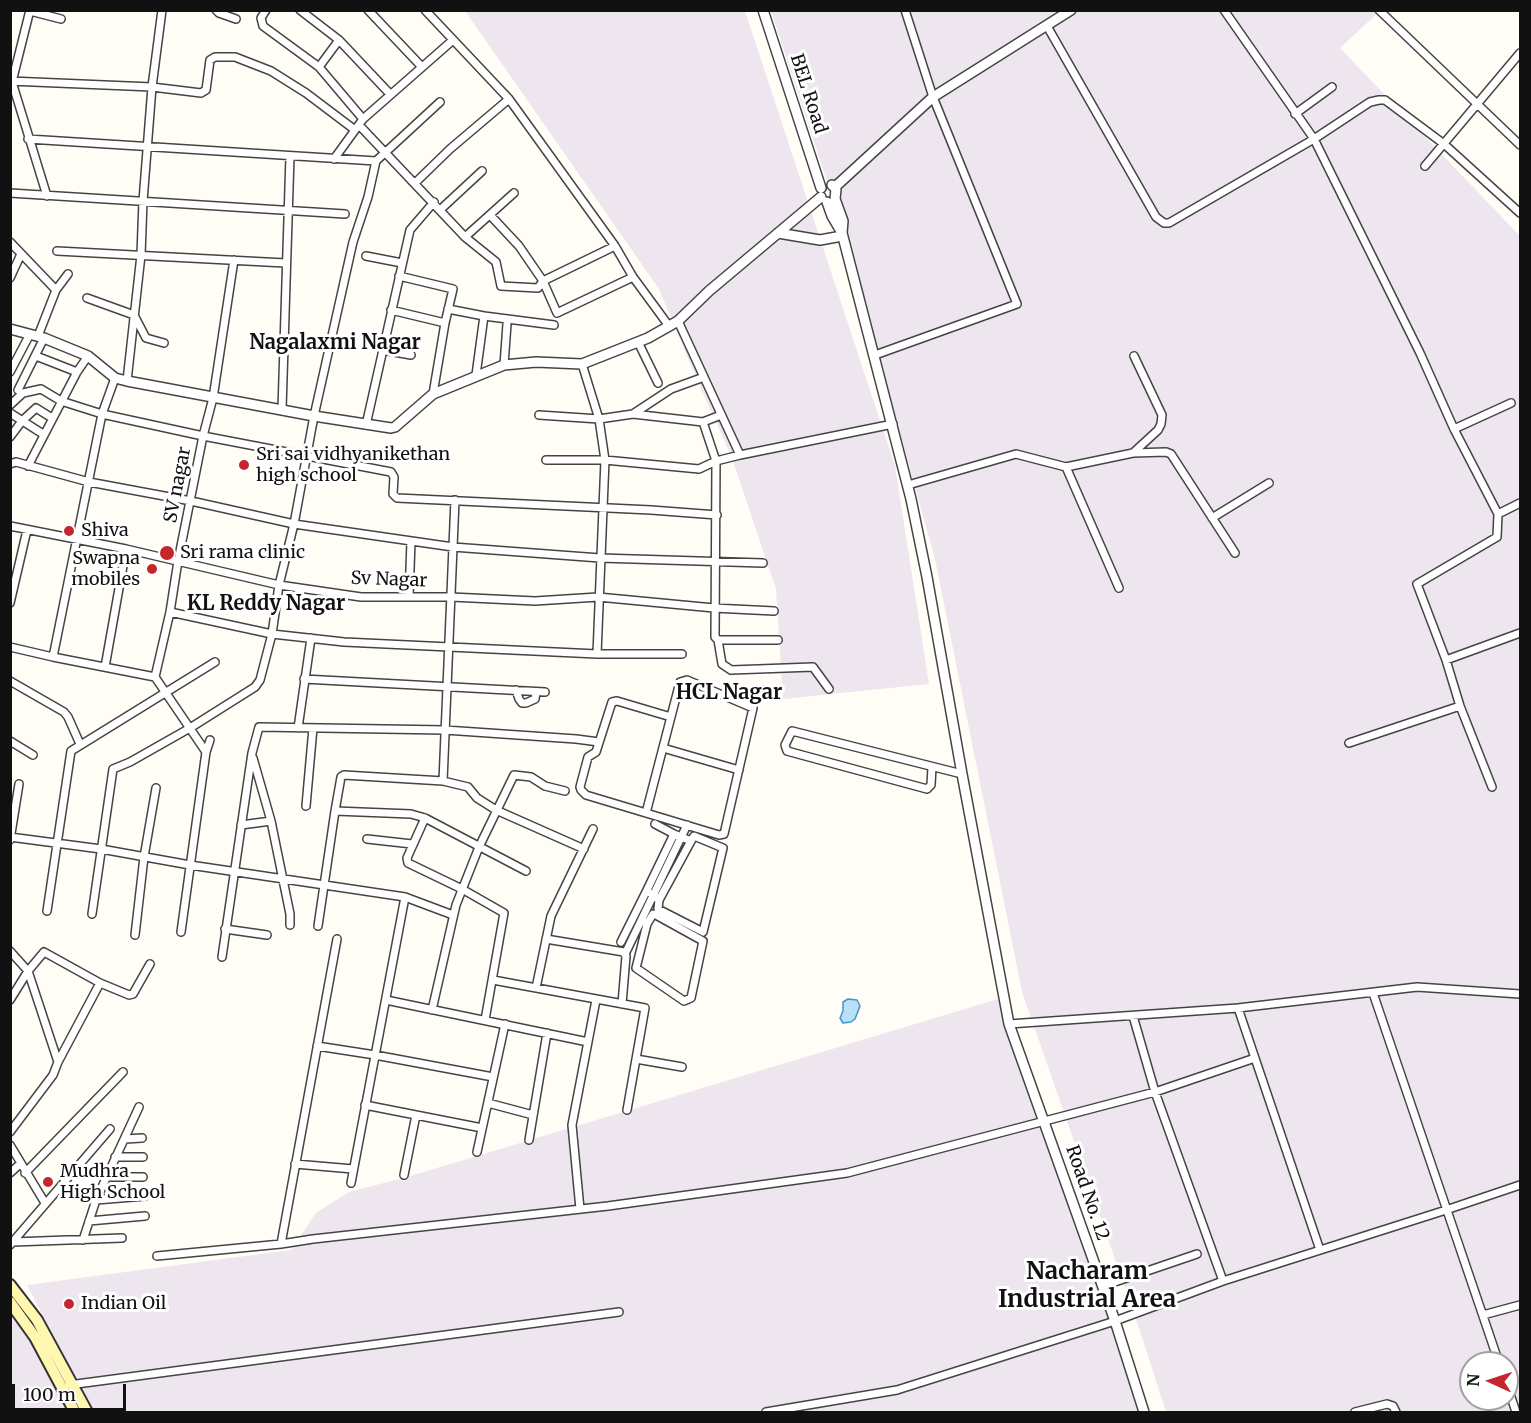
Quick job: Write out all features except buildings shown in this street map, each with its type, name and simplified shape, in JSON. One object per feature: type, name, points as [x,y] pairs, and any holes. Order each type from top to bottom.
[{"type":"main road","points":[[10,1285],[37,1320],[66,1386],[75,1413]]},
{"type":"main road","points":[[10,1302],[66,1386],[87,1413]]},
{"type":"street","points":[[127,381],[141,255],[152,87],[162,10]]},
{"type":"street","points":[[216,10],[219,14],[236,19]]},
{"type":"street","points":[[266,10],[261,18],[263,26],[319,68],[359,124],[465,237],[496,262],[501,286],[538,288],[543,280],[615,246]]},
{"type":"street","points":[[300,10],[339,40],[390,94]]},
{"type":"street","points":[[368,10],[422,67]]},
{"type":"street","points":[[425,10],[509,99],[615,246],[633,277],[674,324],[704,377],[740,455]]},
{"type":"street","name":"BEL Road","points":[[763,10],[828,193],[843,221],[842,234],[908,485],[962,774]]},
{"type":"street","name":"BEL Road","points":[[770,10],[813,153]]},
{"type":"street","points":[[874,355],[1017,304],[933,97],[905,10]]},
{"type":"street","points":[[10,328],[88,356],[115,378],[213,398],[395,428],[433,394],[504,364],[536,362],[582,364],[638,342],[674,324],[777,233],[828,193],[933,97],[1071,10]]},
{"type":"street","points":[[1224,10],[1314,139],[1420,353],[1454,429],[1498,514],[1497,537],[1417,584],[1446,660],[1460,706],[1492,787]]},
{"type":"street","points":[[1379,10],[1521,145]]},
{"type":"street","points":[[47,196],[11,81],[30,11],[61,19]]},
{"type":"street","points":[[1047,26],[1156,217],[1164,223],[1169,223],[1314,139],[1370,102],[1379,100],[1384,100],[1444,144],[1521,213]]},
{"type":"street","points":[[319,68],[339,40]]},
{"type":"street","points":[[334,159],[359,124],[453,40]]},
{"type":"street","points":[[1425,166],[1521,53]]},
{"type":"street","points":[[11,81],[152,87],[201,93],[206,90],[210,60],[215,57],[235,57],[271,71],[359,124]]},
{"type":"street","points":[[1295,114],[1332,87]]},
{"type":"street","points":[[415,183],[509,99]]},
{"type":"street","points":[[92,914],[113,769],[130,762],[190,728],[255,687],[260,680],[272,634],[279,585],[294,524],[314,416],[353,242],[368,197],[376,162],[440,102]]},
{"type":"street","points":[[28,139],[376,162]]},
{"type":"street","points":[[282,409],[290,156]]},
{"type":"street","points":[[441,209],[482,171]]},
{"type":"street","points":[[10,193],[345,214]]},
{"type":"street","points":[[465,237],[513,193]]},
{"type":"street","points":[[366,425],[410,230],[434,202]]},
{"type":"street","points":[[490,215],[519,246],[543,280],[557,313],[633,277]]},
{"type":"street","points":[[777,233],[819,240],[842,234]]},
{"type":"street","points":[[10,242],[56,290]]},
{"type":"street","points":[[57,251],[285,262]]},
{"type":"street","points":[[10,278],[21,254]]},
{"type":"street","points":[[366,256],[402,263]]},
{"type":"street","name":"SV nagar","points":[[155,677],[170,612],[202,436],[213,398],[234,260]]},
{"type":"street","points":[[10,372],[37,336],[56,290],[68,274]]},
{"type":"street","points":[[399,276],[452,288],[433,394]]},
{"type":"street","points":[[87,298],[134,315],[146,338],[164,344]]},
{"type":"street","points":[[448,309],[554,325]]},
{"type":"street","points":[[391,310],[445,323]]},
{"type":"street","points":[[476,375],[484,316]]},
{"type":"street","points":[[504,364],[507,324]]},
{"type":"street","points":[[10,405],[36,356],[37,336]]},
{"type":"street","points":[[638,342],[658,383]]},
{"type":"street","points":[[383,350],[411,355]]},
{"type":"street","points":[[36,356],[77,372]]},
{"type":"street","points":[[28,466],[61,401],[88,356]]},
{"type":"street","points":[[1133,453],[1158,430],[1162,415],[1134,356]]},
{"type":"street","points":[[582,364],[598,419],[605,460],[597,654]]},
{"type":"street","points":[[633,414],[671,389],[704,377]]},
{"type":"street","points":[[53,657],[102,414],[115,378]]},
{"type":"street","points":[[17,390],[41,389],[61,401],[102,414],[202,436],[391,472],[394,477],[393,494],[397,498],[717,515]]},
{"type":"street","points":[[1454,429],[1511,403]]},
{"type":"street","points":[[10,437],[36,408],[52,418]]},
{"type":"street","points":[[10,413],[43,434]]},
{"type":"street","points":[[539,415],[598,419],[633,414],[703,422],[721,414]]},
{"type":"street","points":[[703,422],[717,461],[714,634],[718,640],[722,664],[731,670],[813,667],[829,689]]},
{"type":"street","points":[[546,460],[605,460],[699,469],[740,455],[893,424]]},
{"type":"street","points":[[908,485],[1016,454],[1066,467],[1133,453],[1166,452],[1172,454],[1235,553]]},
{"type":"street","points":[[11,462],[89,482],[191,501],[294,524],[453,548],[600,558],[763,563]]},
{"type":"street","points":[[1066,467],[1119,588]]},
{"type":"street","points":[[1212,518],[1269,483]]},
{"type":"street","points":[[443,781],[455,500]]},
{"type":"street","points":[[1498,514],[1521,503]]},
{"type":"street","name":"Sv Nagar","points":[[10,526],[126,549],[279,585],[361,597],[535,600],[598,597],[774,611]]},
{"type":"street","points":[[10,603],[27,530]]},
{"type":"street","points":[[408,597],[411,541]]},
{"type":"street","points":[[105,668],[126,549]]},
{"type":"street","points":[[170,612],[272,634],[312,638],[597,654],[682,654]]},
{"type":"street","points":[[1446,660],[1521,633]]},
{"type":"street","points":[[298,728],[312,638]]},
{"type":"street","points":[[718,640],[778,640]]},
{"type":"street","points":[[10,647],[155,677],[206,752]]},
{"type":"street","points":[[47,911],[70,754],[73,748],[215,662]]},
{"type":"street","points":[[304,680],[545,692]]},
{"type":"street","points":[[646,813],[682,680],[687,680],[753,708],[724,834],[719,836],[687,825],[646,813],[582,792],[580,787],[588,757],[596,752],[612,702],[617,701],[671,717]]},
{"type":"street","points":[[10,681],[64,712],[80,744]]},
{"type":"street","points":[[516,690],[522,703],[535,699],[536,692]]},
{"type":"street","points":[[1349,743],[1460,706]]},
{"type":"street","points":[[222,957],[233,871],[252,753],[259,727],[445,730],[599,742]]},
{"type":"street","points":[[306,806],[313,729]]},
{"type":"street","points":[[932,767],[931,785],[927,789],[787,751],[785,745],[792,731],[962,774]]},
{"type":"street","points":[[181,932],[206,752],[210,740]]},
{"type":"street","points":[[10,741],[33,755]]},
{"type":"street","points":[[663,748],[739,770]]},
{"type":"street","points":[[252,753],[270,820],[290,914],[290,925]]},
{"type":"street","name":"Road No. 12","points":[[962,774],[1009,1024],[1103,1286],[1144,1413]]},
{"type":"street","points":[[318,926],[335,811],[341,777],[344,775],[443,781],[468,787],[477,798],[496,810],[584,849]]},
{"type":"street","points":[[432,1010],[453,915],[462,889],[479,847],[514,775],[531,777],[545,786],[565,791]]},
{"type":"street","points":[[19,784],[11,838],[101,849],[189,865],[405,897],[453,915]]},
{"type":"street","points":[[135,935],[144,856],[156,788]]},
{"type":"street","points":[[335,811],[411,814],[425,818],[526,871]]},
{"type":"street","points":[[425,818],[406,858],[408,863],[462,889],[504,913],[485,1020]]},
{"type":"street","points":[[241,825],[270,820]]},
{"type":"street","points":[[655,824],[691,841]]},
{"type":"street","points":[[622,1004],[625,954],[656,898],[687,825]]},
{"type":"street","points":[[536,988],[550,916],[593,830]]},
{"type":"street","points":[[621,942],[674,834]]},
{"type":"street","points":[[647,890],[656,898],[658,909],[703,932],[723,848],[694,836],[656,898]]},
{"type":"street","points":[[367,839],[412,844]]},
{"type":"street","points":[[351,1183],[405,897]]},
{"type":"street","points":[[653,914],[703,941],[691,998],[684,1001],[636,968],[644,922],[653,914]]},
{"type":"street","points":[[225,929],[267,935]]},
{"type":"street","points":[[281,1244],[337,939]]},
{"type":"street","points":[[546,939],[621,951],[625,954]]},
{"type":"street","points":[[10,951],[28,971],[58,1062]]},
{"type":"street","points":[[10,1000],[28,971],[44,952],[124,994],[133,994],[150,964]]},
{"type":"street","points":[[493,980],[645,1008],[627,1110]]},
{"type":"street","points":[[10,1132],[53,1075],[100,982]]},
{"type":"street","points":[[1009,1024],[1238,1008],[1417,987],[1521,994]]},
{"type":"street","points":[[1373,993],[1495,1351]]},
{"type":"street","points":[[386,1000],[588,1042]]},
{"type":"street","points":[[580,1209],[572,1125],[596,1000]]},
{"type":"street","points":[[1238,1008],[1320,1250]]},
{"type":"street","points":[[1133,1016],[1155,1092],[1223,1281]]},
{"type":"street","points":[[477,1152],[505,1024]]},
{"type":"street","points":[[529,1140],[547,1034]]},
{"type":"street","points":[[317,1046],[493,1077]]},
{"type":"street","points":[[157,1256],[580,1209],[847,1173],[1155,1092],[1255,1058]]},
{"type":"street","points":[[636,1059],[682,1067]]},
{"type":"street","points":[[25,1173],[123,1072]]},
{"type":"street","points":[[488,1103],[533,1115]]},
{"type":"street","points":[[365,1105],[482,1128]]},
{"type":"street","points":[[83,1240],[96,1200],[139,1107]]},
{"type":"street","points":[[404,1175],[416,1115]]},
{"type":"street","points":[[12,1243],[110,1130]]},
{"type":"street","points":[[124,1139],[142,1138]]},
{"type":"street","points":[[10,1145],[45,1203]]},
{"type":"street","points":[[115,1157],[143,1156]]},
{"type":"street","points":[[10,1173],[20,1164]]},
{"type":"street","points":[[295,1164],[353,1169]]},
{"type":"street","points":[[106,1177],[143,1177]]},
{"type":"street","points":[[766,1413],[897,1390],[1115,1321],[1223,1281],[1521,1185]]},
{"type":"street","points":[[96,1200],[145,1196]]},
{"type":"street","points":[[89,1221],[145,1216]]},
{"type":"street","points":[[12,1243],[122,1238]]},
{"type":"street","points":[[1103,1286],[1197,1254]]},
{"type":"street","points":[[1483,1315],[1521,1305]]},
{"type":"street","points":[[66,1386],[619,1312]]},
{"type":"street","points":[[1355,1413],[1387,1404],[1393,1406],[1396,1413]]},
{"type":"shaded area","points":[[465,11],[745,11],[895,466],[929,684],[783,699],[776,589],[732,458],[659,289]]},
{"type":"shaded area","points":[[771,11],[1380,11],[1340,48],[1520,236],[1520,1412],[1166,1412],[1022,992],[935,559],[845,236]]},
{"type":"shaded area","points":[[998,999],[1113,1323],[1138,1412],[93,1412],[27,1285],[291,1250],[316,1213],[349,1192],[407,1177]]},
{"type":"shaded area","points":[[10,1307],[29,1334],[69,1412],[11,1412]]},
{"type":"water","points":[[848,999],[857,1000],[860,1006],[855,1019],[843,1023],[840,1018],[843,1002]]},
{"type":"place","name":"Sri sai vidhyanikethan high school","points":[[244,465]]},
{"type":"place","name":"Shiva","points":[[69,531]]},
{"type":"place","name":"Sri rama clinic","points":[[167,553]]},
{"type":"place","name":"Swapna mobiles","points":[[152,569]]},
{"type":"place","name":"Mudhra High School","points":[[48,1182]]},
{"type":"place","name":"Indian Oil","points":[[69,1304]]},
{"type":"district","name":"Nagalaxmi Nagar","points":[[335,343]]},
{"type":"district","name":"KL Reddy Nagar","points":[[266,604]]},
{"type":"district","name":"HCL Nagar","points":[[729,693]]},
{"type":"district","name":"Nacharam Industrial Area","points":[[1087,1286]]}]
